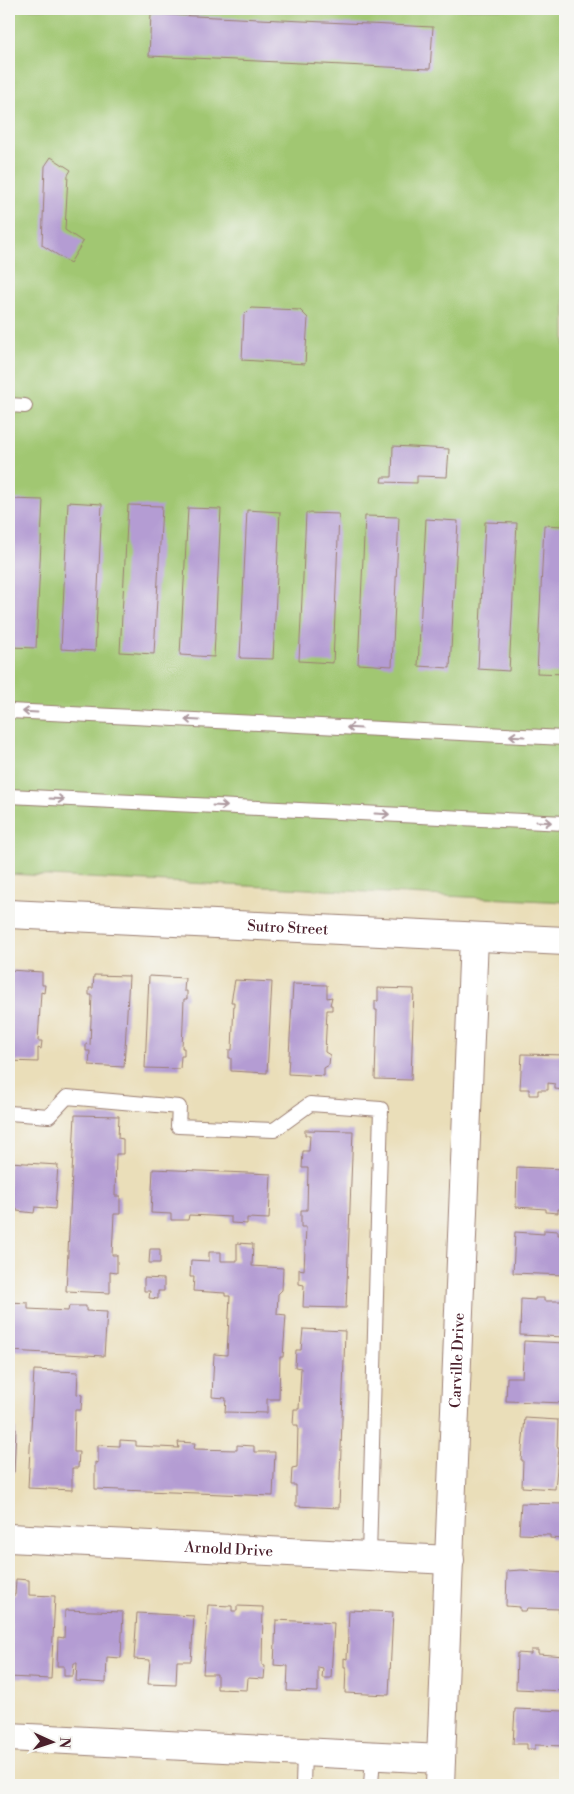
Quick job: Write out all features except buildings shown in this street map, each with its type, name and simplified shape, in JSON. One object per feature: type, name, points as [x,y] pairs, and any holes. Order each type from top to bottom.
[{"type":"street","name":"Sutro Street","points":[[9,914],[565,941]]},
{"type":"street","name":"Carville Drive","points":[[441,1772],[474,937]]},
{"type":"street","name":"Arnold Drive","points":[[9,1538],[450,1560]]},
{"type":"street","points":[[9,1737],[373,1756],[441,1772]]},
{"type":"lane","points":[[9,405],[25,406]]},
{"type":"lane","points":[[9,711],[565,738]]},
{"type":"lane","points":[[9,796],[565,823]]},
{"type":"lane","points":[[9,1113],[49,1116],[67,1097],[179,1107],[178,1126],[274,1130],[310,1104],[381,1109],[369,1556]]},
{"type":"lane","points":[[303,1785],[304,1752]]},
{"type":"lane","points":[[371,1785],[373,1756]]},
{"type":"green space","points":[[9,9],[565,9],[565,902],[9,874]]}]
